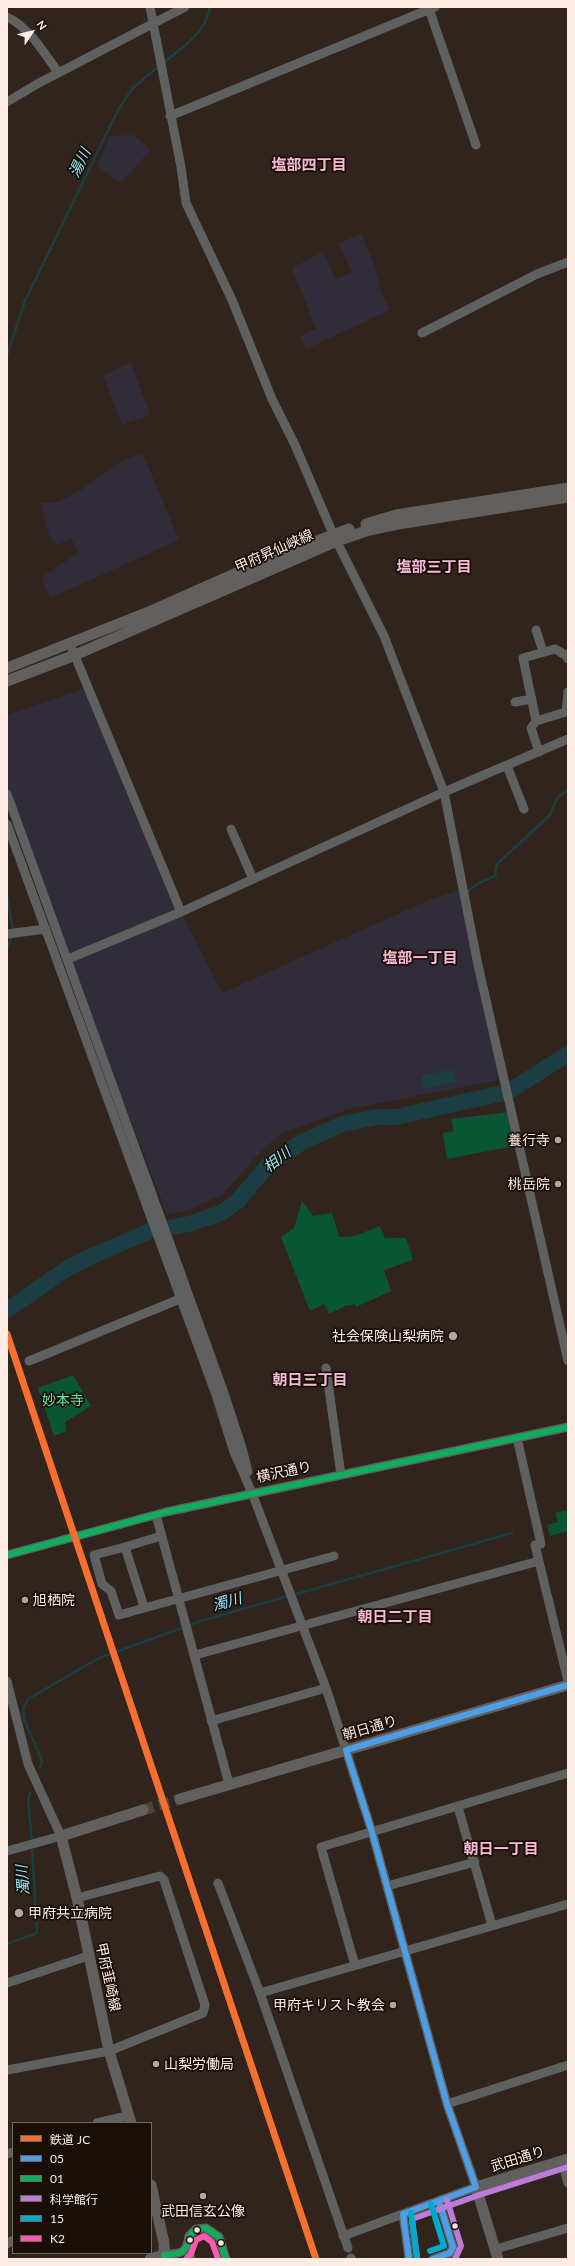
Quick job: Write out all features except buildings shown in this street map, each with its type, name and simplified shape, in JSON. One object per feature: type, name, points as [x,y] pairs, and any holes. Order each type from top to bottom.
[{"type":"main road","name":"甲府昇仙峡線","points":[[7,668],[151,611],[257,564],[396,515],[568,488]]},
{"type":"main road","name":"甲府昇仙峡線","points":[[7,681],[75,655],[335,537],[398,524],[568,497]]},
{"type":"main road","name":"朝日通り","points":[[180,1799],[568,1685]]},
{"type":"main road","points":[[61,1836],[143,1810]]},
{"type":"main road","name":"甲府韮崎線","points":[[61,1836],[77,1898],[109,2051],[129,2119]]},
{"type":"main road","name":"武田通り","points":[[476,2187],[565,2160]]},
{"type":"main road","points":[[476,2187],[497,2254]]},
{"type":"main road","points":[[150,2259],[164,2257],[164,2243],[152,2189]]},
{"type":"street","points":[[150,7],[152,24],[181,167],[186,204],[226,288],[272,398],[295,445],[335,537],[384,636],[444,792],[503,1082],[568,1361]]},
{"type":"street","points":[[7,102],[58,72],[185,7]]},
{"type":"street","points":[[170,116],[432,8],[476,146]]},
{"type":"street","points":[[7,17],[18,22],[26,30],[58,72]]},
{"type":"street","points":[[422,333],[537,274],[568,262]]},
{"type":"street","points":[[536,630],[543,652]]},
{"type":"street","points":[[70,644],[181,912]]},
{"type":"street","points":[[536,721],[523,658],[556,649],[567,656],[568,659]]},
{"type":"street","points":[[539,752],[531,728],[536,721],[566,712],[568,692]]},
{"type":"street","points":[[515,702],[532,699]]},
{"type":"street","points":[[68,959],[181,912],[444,792],[568,739]]},
{"type":"street","points":[[507,766],[524,809]]},
{"type":"street","points":[[7,794],[68,959],[156,1217],[160,1242],[185,1297]]},
{"type":"street","points":[[7,824],[156,1217],[170,1243],[185,1297],[234,1452],[252,1493],[326,1688],[388,1886],[447,2104],[476,2187],[439,2202],[343,2236]]},
{"type":"street","points":[[231,829],[253,879]]},
{"type":"street","points":[[7,934],[46,929]]},
{"type":"street","points":[[29,1361],[185,1297]]},
{"type":"street","points":[[326,1368],[341,1475]]},
{"type":"street","name":"横沢通り","points":[[7,1555],[156,1515],[252,1493],[568,1426]]},
{"type":"street","points":[[517,1438],[541,1544],[535,1545],[568,1681]]},
{"type":"street","points":[[156,1515],[229,1784]]},
{"type":"street","points":[[161,1536],[94,1555],[102,1584],[111,1591],[119,1615],[144,1607],[282,1572],[334,1556]]},
{"type":"street","points":[[125,1547],[144,1607]]},
{"type":"street","points":[[195,1655],[539,1561]]},
{"type":"street","points":[[7,1681],[28,1764],[61,1836],[7,1851]]},
{"type":"street","points":[[212,1721],[326,1688]]},
{"type":"street","points":[[355,1965],[321,1847],[568,1773]]},
{"type":"street","points":[[458,1807],[492,1925]]},
{"type":"street","points":[[388,1886],[475,1862]]},
{"type":"street","points":[[7,2070],[109,2051],[203,2013],[205,2005],[164,1880],[160,1876],[77,1898]]},
{"type":"street","points":[[218,1884],[260,1993],[348,2248]]},
{"type":"street","points":[[260,1993],[568,1904]]},
{"type":"street","points":[[7,1983],[88,1956]]},
{"type":"street","points":[[447,2104],[568,2065]]},
{"type":"street","points":[[105,2122],[129,2119]]},
{"type":"street","points":[[565,2160],[568,2183]]},
{"type":"street","points":[[433,2259],[450,2253],[453,2247],[439,2202]]},
{"type":"street","points":[[403,2214],[409,2259]]},
{"type":"street","points":[[191,2259],[187,2248],[189,2236],[196,2229],[206,2228],[219,2237],[226,2259]]},
{"type":"street","points":[[497,2254],[568,2228]]},
{"type":"street","points":[[164,2257],[174,2255],[187,2248]]},
{"type":"shaded area","points":[[133,135],[151,150],[120,183],[97,166],[109,136]]},
{"type":"shaded area","points":[[361,233],[374,265],[382,294],[390,310],[306,349],[300,336],[316,329],[292,268],[323,252],[336,280],[352,272],[339,244]]},
{"type":"shaded area","points":[[131,362],[150,415],[122,425],[103,376]]},
{"type":"shaded area","points":[[143,454],[179,540],[50,598],[41,578],[79,552],[71,539],[57,545],[49,535],[41,503],[58,502],[82,489],[124,460]]},
{"type":"shaded area","points":[[89,687],[181,912],[222,993],[429,900],[460,890],[500,1080],[348,1109],[280,1134],[255,1158],[223,1194],[189,1210],[167,1214],[68,959],[7,794],[7,715]]},
{"type":"green space","points":[[510,1112],[519,1145],[447,1159],[443,1133],[454,1131],[451,1119]]},
{"type":"green space","points":[[302,1201],[313,1216],[332,1213],[339,1237],[355,1236],[380,1226],[385,1238],[406,1238],[413,1260],[384,1270],[391,1291],[356,1307],[355,1304],[347,1305],[329,1314],[324,1304],[310,1311],[281,1237],[294,1228]]},
{"type":"green space","name":"妙本寺","points":[[73,1375],[91,1406],[65,1422],[67,1431],[54,1436],[38,1388]]},
{"type":"green space","points":[[568,1510],[568,1531],[550,1536],[547,1525],[558,1522],[555,1513]]},
{"type":"water","points":[[453,1069],[456,1082],[424,1089],[421,1076]]},
{"type":"waterway","name":"湯川","points":[[163,63],[185,46],[204,25],[210,7]]},
{"type":"waterway","name":"湯川","points":[[7,355],[25,301],[118,110],[133,88],[159,66]]},
{"type":"waterway","points":[[468,891],[479,883],[495,876],[497,864],[550,815],[557,798],[568,790]]},
{"type":"waterway","name":"湯川","points":[[7,895],[13,931]]},
{"type":"waterway","name":"湯川","points":[[7,949],[12,936]]},
{"type":"waterway","name":"相川","points":[[7,1310],[68,1268],[94,1255],[150,1231],[189,1224],[221,1213],[237,1202],[269,1164],[302,1142],[342,1124],[376,1117],[396,1117],[508,1092],[568,1054]]},
{"type":"waterway","name":"濁川","points":[[293,1595],[512,1533]]},
{"type":"waterway","name":"濁川","points":[[40,1767],[42,1761],[24,1719],[23,1708],[28,1699],[99,1658],[201,1621],[288,1596]]},
{"type":"waterway","name":"濁川","points":[[30,1793],[28,1801],[32,1842]]},
{"type":"waterway","name":"濁川","points":[[7,1944],[37,1933],[32,1847]]},
{"type":"tunnel","points":[[143,1810],[180,1799]]},
{"type":"rail line","name":"JC","points":[[7,1334],[316,2259]]},
{"type":"transit line","name":"01","points":[[7,1555],[166,1512],[568,1427]]},
{"type":"transit line","name":"05","points":[[409,2259],[403,2214],[476,2187],[447,2104],[372,1832],[346,1750],[568,1685]]},
{"type":"transit line","name":"科学館行","points":[[417,2258],[412,2219],[479,2195],[568,2167]]},
{"type":"transit line","name":"科学館行","points":[[447,2200],[461,2246],[455,2259]]},
{"type":"transit line","name":"05","points":[[433,2259],[450,2253],[453,2247],[439,2202]]},
{"type":"transit line","name":"15","points":[[430,2251],[444,2246],[431,2204]]},
{"type":"transit line","name":"15","points":[[411,2213],[417,2258]]},
{"type":"transit line","name":"01","points":[[164,2255],[176,2254],[183,2251],[194,2231],[206,2228],[219,2237],[226,2259]]},
{"type":"transit line","name":"K2","points":[[186,2259],[191,2254],[196,2240],[204,2236],[212,2242],[218,2259]]},
{"type":"place","name":"養行寺","points":[[558,1140]]},
{"type":"place","name":"桃岳院","points":[[558,1184]]},
{"type":"place","name":"社会保険山梨病院","points":[[453,1336]]},
{"type":"place","name":"旭栖院","points":[[25,1600]]},
{"type":"place","name":"甲府共立病院","points":[[19,1913]]},
{"type":"place","name":"甲府キリスト教会","points":[[393,2005]]},
{"type":"place","name":"山梨労働局","points":[[156,2064]]},
{"type":"place","name":"武田信玄公像","points":[[203,2196]]},
{"type":"district","name":"塩部四丁目","points":[[309,165]]},
{"type":"district","name":"塩部三丁目","points":[[434,567]]},
{"type":"district","name":"塩部一丁目","points":[[420,958]]},
{"type":"district","name":"朝日三丁目","points":[[310,1380]]},
{"type":"district","name":"朝日二丁目","points":[[395,1617]]},
{"type":"district","name":"朝日一丁目","points":[[501,1849]]}]
